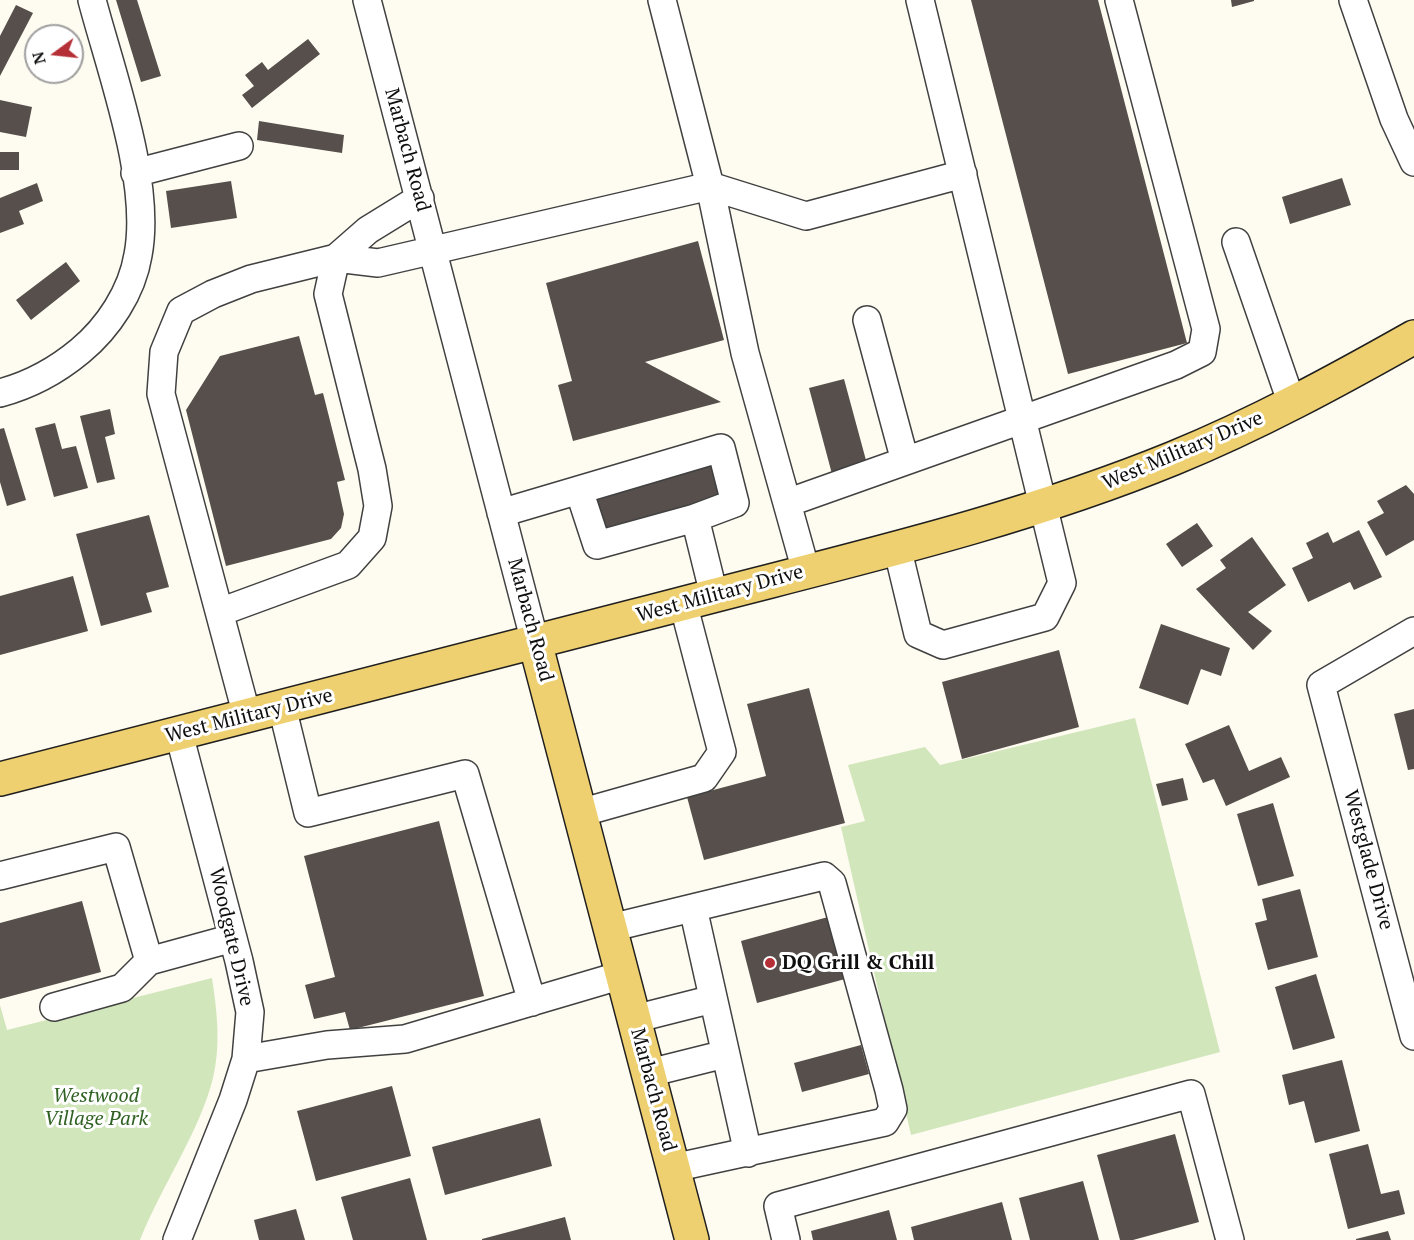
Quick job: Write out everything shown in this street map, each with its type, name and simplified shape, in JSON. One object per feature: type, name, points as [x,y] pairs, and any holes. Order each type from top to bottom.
[{"type":"main road","name":"West Military Drive","points":[[0,779],[806,571],[1043,505],[1174,458],[1292,404],[1414,338]]},
{"type":"main road","name":"Marbach Road","points":[[535,642],[692,1240]]},
{"type":"street","points":[[0,393],[33,382],[64,364],[98,337],[119,305],[138,255],[141,219],[135,173],[127,132],[92,0]]},
{"type":"street","name":"Marbach Road","points":[[367,0],[535,642]]},
{"type":"street","points":[[662,0],[710,186],[745,353],[806,571]]},
{"type":"street","points":[[897,547],[918,634],[943,645],[1045,617],[1062,583],[920,0]]},
{"type":"street","points":[[787,503],[1176,366],[1202,352],[1206,329],[1119,0]]},
{"type":"street","points":[[1353,0],[1394,119],[1414,162]]},
{"type":"street","points":[[135,173],[239,146]]},
{"type":"street","points":[[247,716],[161,394],[164,352],[181,311],[213,294],[251,279],[336,258],[378,263],[434,252],[710,186],[806,216],[963,174]]},
{"type":"street","points":[[219,612],[348,565],[372,538],[378,506],[372,469],[328,294],[336,258],[368,230],[420,198]]},
{"type":"street","points":[[1236,242],[1292,404]]},
{"type":"street","points":[[867,320],[905,461]]},
{"type":"street","points":[[501,513],[721,448],[735,503],[695,518],[597,546],[579,490]]},
{"type":"street","points":[[695,518],[714,595]]},
{"type":"street","points":[[580,813],[704,778],[722,752],[683,603]]},
{"type":"street","name":"Westglade Drive","points":[[1414,631],[1321,685],[1414,1036]]},
{"type":"street","points":[[282,708],[308,813],[465,774],[532,1002]]},
{"type":"street","name":"Woodgate Drive","points":[[177,1240],[201,1174],[218,1142],[246,1059],[250,1012],[233,938],[178,734]]},
{"type":"street","points":[[0,876],[116,847],[149,961]]},
{"type":"street","points":[[610,928],[824,876],[832,883],[891,1100],[893,1109],[885,1122],[674,1168]]},
{"type":"street","points":[[693,908],[748,1153]]},
{"type":"street","points":[[54,1007],[122,988],[149,961],[233,938]]},
{"type":"street","points":[[246,1059],[327,1045],[405,1040],[622,975]]},
{"type":"street","points":[[634,1019],[713,999]]},
{"type":"street","points":[[648,1073],[725,1054]]},
{"type":"street","points":[[786,1240],[778,1206],[1191,1094],[1230,1240]]},
{"type":"green space","points":[[1135,718],[1220,1052],[911,1135],[841,827],[865,821],[848,765],[925,747],[940,765]]},
{"type":"green space","name":"Westwood Village Park","points":[[212,978],[218,1040],[213,1078],[190,1139],[140,1240],[0,1240],[0,1005],[7,1030]]},
{"type":"building","points":[[116,0],[137,0],[161,76],[141,82]]},
{"type":"building","points":[[971,0],[1098,0],[1187,343],[1068,374]]},
{"type":"building","points":[[1231,0],[1254,0],[1254,1],[1232,7]]},
{"type":"building","points":[[16,5],[33,13],[27,24],[24,24],[24,30],[0,76],[0,36]]},
{"type":"building","points":[[308,39],[320,54],[252,108],[242,95],[254,86],[245,75],[262,62],[268,70]]},
{"type":"building","points":[[0,100],[32,107],[26,137],[0,132]]},
{"type":"building","points":[[259,121],[344,135],[342,153],[257,140]]},
{"type":"building","points":[[0,152],[19,152],[19,170],[0,170]]},
{"type":"building","points":[[1342,178],[1351,205],[1290,224],[1282,197]]},
{"type":"building","points":[[231,181],[237,218],[171,228],[166,191]]},
{"type":"building","points":[[37,183],[43,201],[19,211],[24,224],[0,233],[0,198]]},
{"type":"building","points":[[698,241],[724,340],[645,362],[721,402],[573,441],[558,385],[572,381],[546,283]]},
{"type":"building","points":[[66,262],[80,281],[31,320],[16,300]]},
{"type":"building","points":[[299,336],[315,395],[323,393],[345,480],[337,482],[344,514],[341,528],[331,539],[226,566],[186,410],[220,356]]},
{"type":"building","points":[[844,379],[867,464],[832,474],[809,388]]},
{"type":"building","points":[[110,409],[115,434],[105,437],[115,479],[97,483],[80,416]]},
{"type":"building","points":[[55,423],[62,449],[76,446],[88,488],[54,497],[35,428]]},
{"type":"building","points":[[4,428],[26,500],[7,506],[0,482],[0,429]]},
{"type":"building","points":[[712,463],[722,496],[593,531],[584,498]]},
{"type":"building","points":[[1406,485],[1414,494],[1414,540],[1386,556],[1367,522],[1384,513],[1377,501]]},
{"type":"building","points":[[149,515],[169,587],[146,593],[152,612],[101,626],[76,534]]},
{"type":"building","points":[[1197,523],[1213,546],[1182,567],[1166,544]]},
{"type":"building","points":[[1359,530],[1382,577],[1354,590],[1350,582],[1308,602],[1292,568],[1313,558],[1306,543],[1328,532],[1333,543]]},
{"type":"building","points":[[1252,537],[1286,585],[1248,612],[1272,631],[1253,650],[1196,589],[1226,568],[1220,560]]},
{"type":"building","points":[[73,576],[88,631],[0,655],[0,596]]},
{"type":"building","points":[[1161,624],[1230,648],[1221,676],[1201,669],[1188,705],[1139,688]]},
{"type":"building","points":[[1059,650],[1079,727],[962,759],[942,682]]},
{"type":"building","points":[[809,688],[845,823],[704,860],[687,797],[766,776],[747,704]]},
{"type":"building","points":[[1414,709],[1414,769],[1408,770],[1394,714]]},
{"type":"building","points":[[1229,725],[1249,771],[1281,757],[1290,777],[1226,806],[1214,779],[1203,783],[1185,744]]},
{"type":"building","points":[[1183,778],[1188,800],[1162,806],[1156,784]]},
{"type":"building","points":[[1273,803],[1294,876],[1258,886],[1237,814]]},
{"type":"building","points":[[439,821],[484,996],[350,1030],[345,1012],[314,1019],[305,985],[335,977],[304,856]]},
{"type":"building","points":[[1300,889],[1318,957],[1268,970],[1255,923],[1267,920],[1262,899]]},
{"type":"building","points":[[82,901],[101,972],[0,999],[0,923]]},
{"type":"building","points":[[828,917],[845,979],[757,1003],[741,941]]},
{"type":"building","points":[[1316,974],[1335,1038],[1293,1050],[1275,987]]},
{"type":"building","points":[[861,1045],[869,1074],[802,1092],[794,1063]]},
{"type":"building","points":[[1342,1060],[1360,1131],[1315,1143],[1304,1101],[1289,1105],[1282,1075]]},
{"type":"building","points":[[392,1086],[411,1156],[316,1181],[297,1111]]},
{"type":"building","points":[[540,1118],[552,1166],[445,1195],[432,1147]]},
{"type":"building","points":[[1175,1134],[1199,1222],[1133,1240],[1120,1240],[1097,1155]]},
{"type":"building","points":[[1368,1144],[1381,1194],[1399,1190],[1405,1214],[1348,1229],[1329,1154]]},
{"type":"building","points":[[410,1178],[427,1240],[353,1240],[341,1197]]},
{"type":"building","points":[[1083,1181],[1099,1240],[1030,1240],[1019,1198]]},
{"type":"building","points":[[1002,1202],[1012,1240],[914,1240],[911,1227]]},
{"type":"building","points":[[296,1209],[305,1240],[259,1240],[254,1220]]},
{"type":"building","points":[[889,1210],[897,1240],[813,1240],[811,1231]]},
{"type":"building","points":[[565,1217],[571,1240],[482,1240],[482,1239]]},
{"type":"building","points":[[1388,1231],[1391,1240],[1356,1240],[1356,1239]]},
{"type":"place","name":"DQ Grill & Chill","points":[[770,963]]}]
